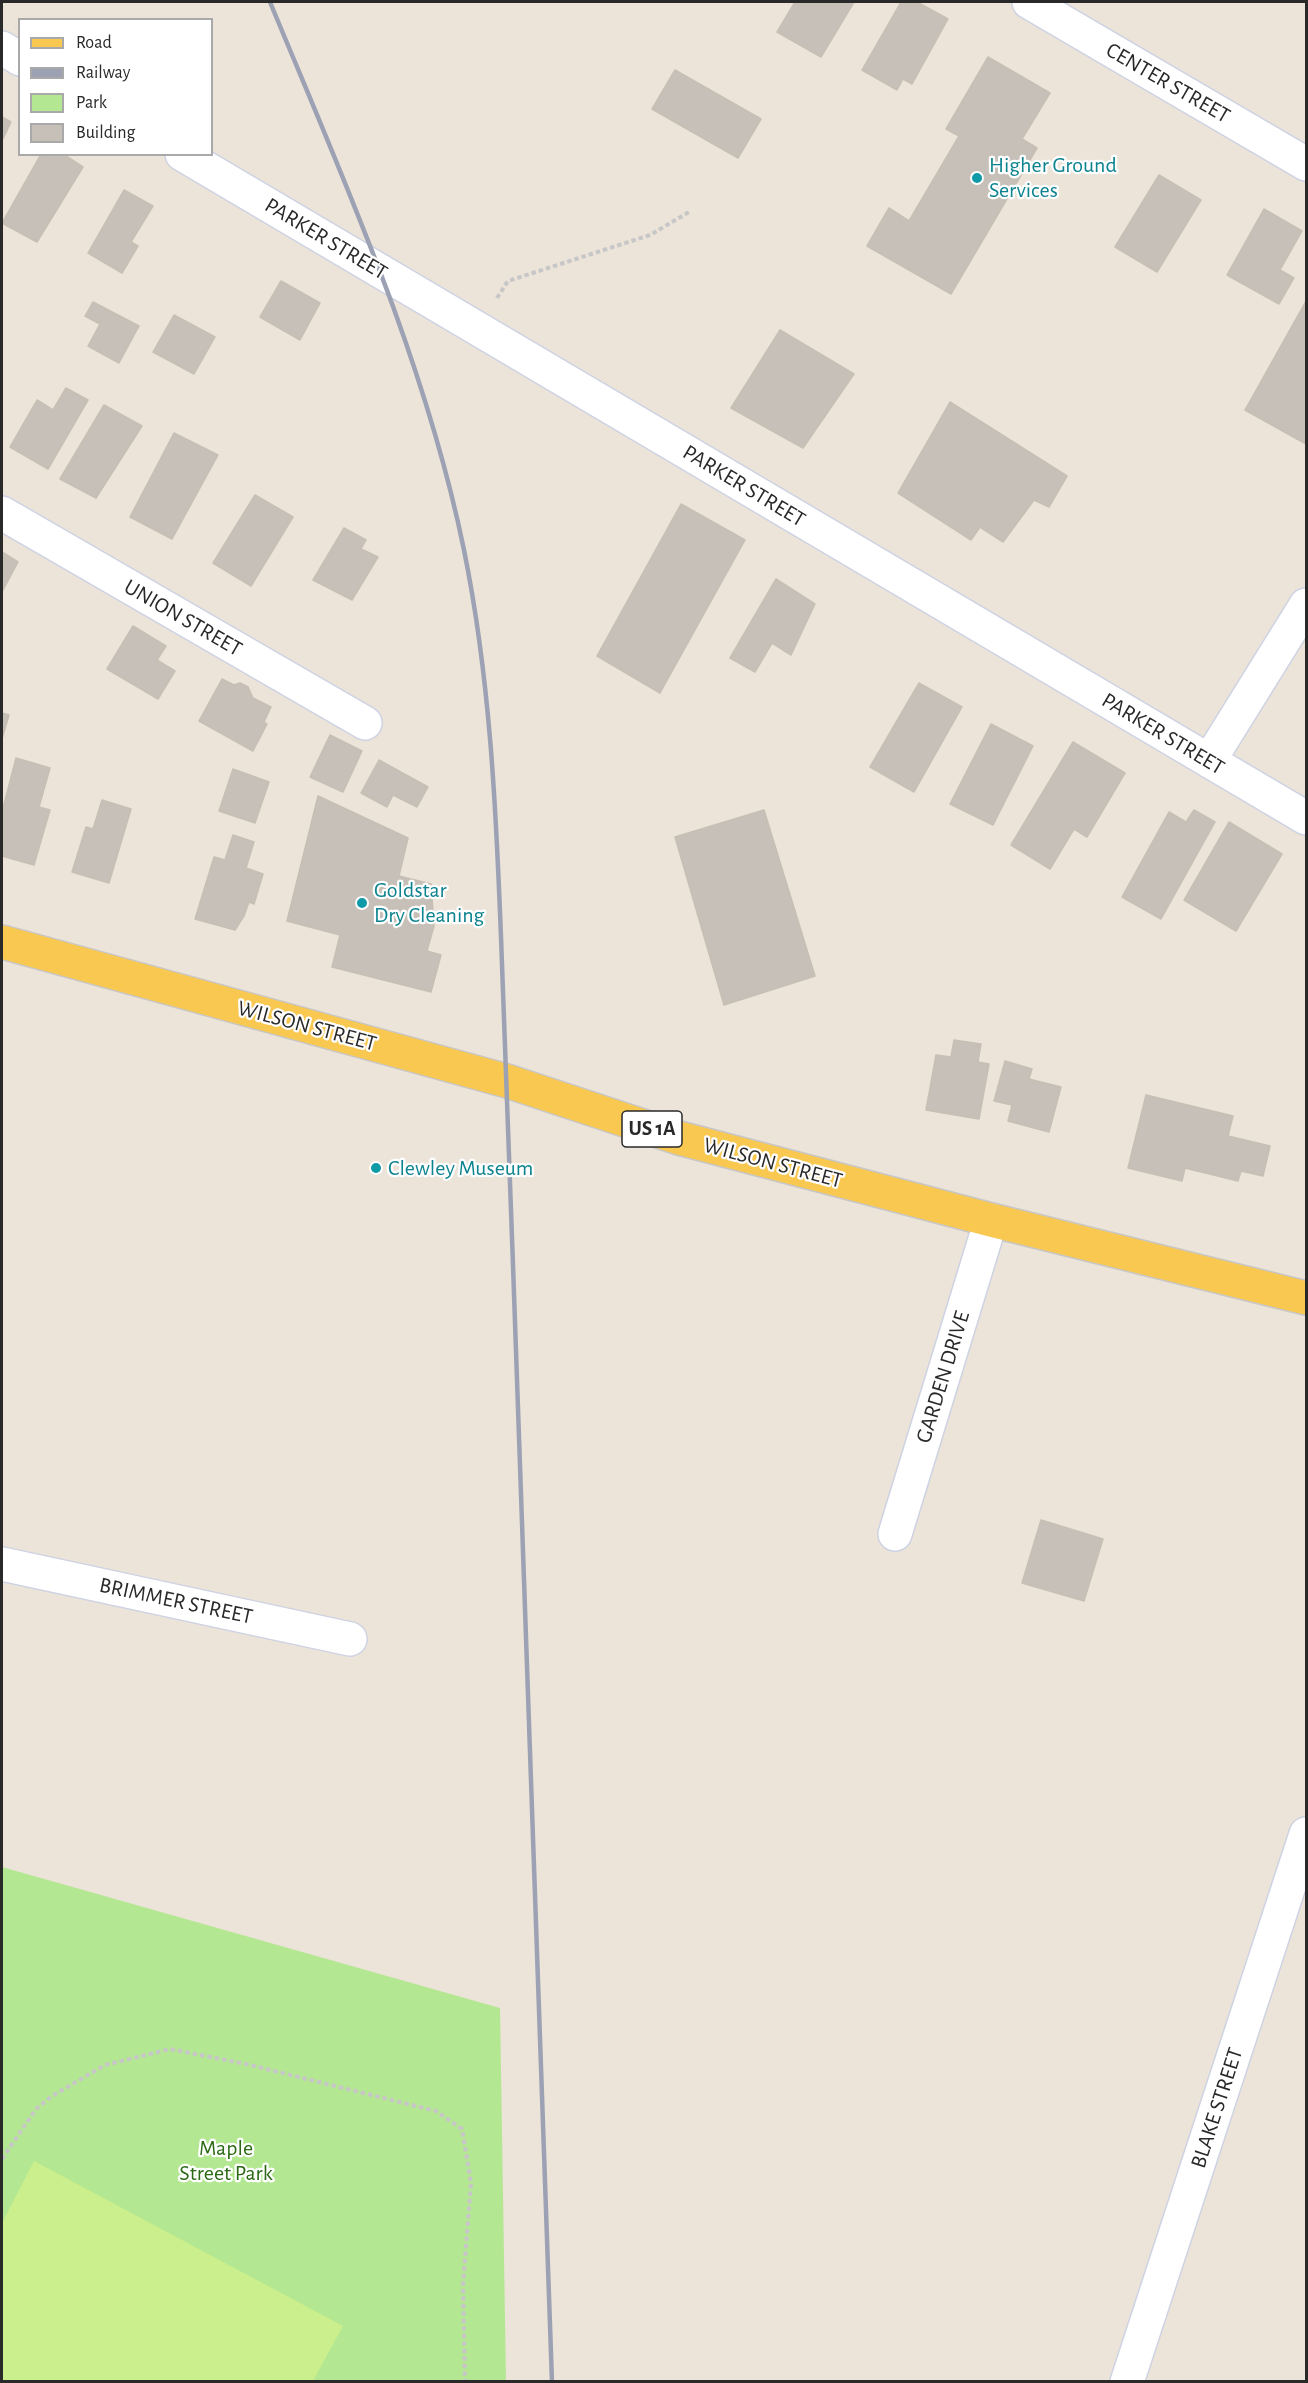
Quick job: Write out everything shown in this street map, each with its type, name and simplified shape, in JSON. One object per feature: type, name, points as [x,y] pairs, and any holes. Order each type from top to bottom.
[{"type":"main road","name":"WILSON STREET","points":[[2,942],[507,1081],[679,1138],[991,1220],[1306,1298]]},
{"type":"street","name":"CENTER STREET","points":[[1029,2],[1306,164]]},
{"type":"street","points":[[2,48],[18,58]]},
{"type":"street","name":"PARKER STREET","points":[[185,156],[1306,818]]},
{"type":"street","name":"UNION STREET","points":[[2,513],[365,723]]},
{"type":"street","points":[[1209,761],[1306,605]]},
{"type":"street","name":"GARDEN DRIVE","points":[[895,1534],[991,1220]]},
{"type":"street","name":"BRIMMER STREET","points":[[2,1564],[350,1639]]},
{"type":"street","name":"BLAKE STREET","points":[[1127,2382],[1306,1834]]},
{"type":"path","points":[[477,328],[508,281],[650,235],[689,212]]},
{"type":"path","points":[[2,2159],[36,2109],[52,2096],[105,2065],[170,2049],[246,2064],[436,2111],[462,2129],[471,2182],[463,2285],[465,2382]]},
{"type":"green space","name":"Maple Street Park","points":[[2,1867],[500,2008],[506,2381],[2,2381]]},
{"type":"green space","points":[[34,2161],[343,2326],[313,2381],[2,2381],[2,2223]]},
{"type":"building","points":[[795,2],[854,2],[821,57],[777,32]]},
{"type":"building","points":[[901,2],[917,2],[948,19],[912,84],[903,79],[897,90],[862,70]]},
{"type":"building","name":"Higher Ground Services","points":[[988,57],[1050,93],[1022,139],[1037,148],[951,294],[867,246],[889,208],[909,221],[959,136],[946,129]]},
{"type":"building","points":[[675,70],[761,119],[738,158],[652,109]]},
{"type":"building","points":[[2,117],[11,122],[2,141]]},
{"type":"building","points":[[40,156],[66,156],[83,167],[37,242],[2,223]]},
{"type":"building","points":[[1159,175],[1201,200],[1157,272],[1115,247]]},
{"type":"building","points":[[124,190],[153,206],[131,242],[138,246],[122,273],[88,253]]},
{"type":"building","points":[[1264,209],[1302,231],[1280,270],[1294,278],[1279,304],[1227,275]]},
{"type":"building","points":[[281,281],[320,303],[300,340],[260,317]]},
{"type":"building","points":[[1306,301],[1306,444],[1245,410]]},
{"type":"building","points":[[93,302],[139,326],[119,363],[88,346],[100,324],[85,316]]},
{"type":"building","points":[[174,315],[215,337],[194,374],[153,352]]},
{"type":"building","points":[[780,330],[854,374],[803,448],[731,408]]},
{"type":"building","points":[[66,388],[88,400],[48,469],[10,447],[37,400],[53,410]]},
{"type":"building","points":[[950,402],[1067,476],[1049,507],[1034,500],[1003,542],[980,527],[971,540],[898,493]]},
{"type":"building","points":[[104,405],[142,426],[96,498],[60,479]]},
{"type":"building","points":[[174,433],[218,455],[172,539],[130,517]]},
{"type":"building","points":[[255,495],[293,517],[251,586],[213,563]]},
{"type":"building","points":[[681,504],[745,540],[660,693],[597,656]]},
{"type":"building","points":[[344,528],[366,540],[361,549],[378,557],[352,600],[313,580]]},
{"type":"building","points":[[2,552],[18,562],[2,592]]},
{"type":"building","points":[[776,579],[815,604],[791,655],[772,643],[755,672],[730,658]]},
{"type":"building","points":[[133,626],[166,646],[157,660],[175,671],[158,699],[107,669]]},
{"type":"building","points":[[222,679],[234,685],[240,683],[248,687],[253,698],[271,707],[264,722],[267,724],[253,751],[199,721]]},
{"type":"building","points":[[919,683],[962,707],[914,792],[870,767]]},
{"type":"building","points":[[2,713],[9,715],[2,739]]},
{"type":"building","points":[[991,724],[1033,746],[993,825],[950,804]]},
{"type":"building","points":[[330,735],[362,751],[343,792],[310,777]]},
{"type":"building","points":[[1073,742],[1125,773],[1087,837],[1074,829],[1050,869],[1011,845]]},
{"type":"building","points":[[16,758],[50,768],[39,807],[50,810],[34,865],[2,856],[2,812]]},
{"type":"building","points":[[379,760],[428,787],[417,807],[393,795],[387,807],[361,793]]},
{"type":"building","points":[[233,769],[269,782],[255,823],[219,811]]},
{"type":"building","name":"Goldstar Dry Cleaning","points":[[318,796],[408,838],[399,876],[431,884],[434,926],[427,951],[441,955],[431,992],[332,967],[340,935],[287,921]]},
{"type":"building","points":[[102,800],[131,809],[109,883],[72,872],[86,827],[93,829]]},
{"type":"building","points":[[764,810],[815,976],[724,1005],[675,837]]},
{"type":"building","points":[[1194,810],[1215,822],[1161,919],[1122,897],[1169,812],[1186,822]]},
{"type":"building","points":[[1229,822],[1282,854],[1236,931],[1184,900]]},
{"type":"building","points":[[233,835],[254,842],[246,868],[263,874],[254,904],[249,902],[235,930],[195,919],[214,857],[225,860]]},
{"type":"building","points":[[954,1040],[981,1044],[978,1062],[989,1064],[979,1119],[926,1110],[936,1055],[951,1057]]},
{"type":"building","points":[[1005,1061],[1032,1069],[1029,1079],[1061,1087],[1049,1132],[1008,1121],[1012,1105],[994,1101]]},
{"type":"building","points":[[1146,1095],[1233,1116],[1228,1136],[1270,1146],[1263,1176],[1241,1171],[1238,1181],[1185,1168],[1182,1181],[1128,1168]]},
{"type":"building","points":[[1041,1520],[1103,1539],[1084,1601],[1022,1583]]},
{"type":"railway","points":[[270,2],[354,204],[428,409],[448,479],[464,550],[486,694],[494,791],[501,937],[552,2382]]},
{"type":"place","name":"Higher Ground Services","points":[[977,178]]},
{"type":"place","name":"Goldstar Dry Cleaning","points":[[362,903]]},
{"type":"place","name":"Clewley Museum","points":[[376,1168]]}]
